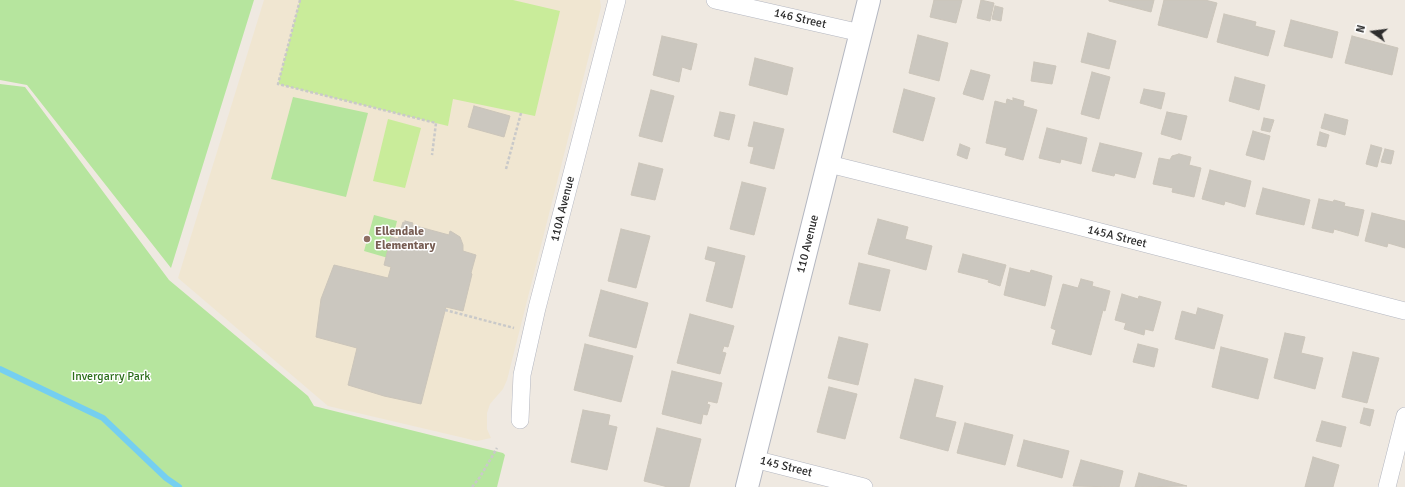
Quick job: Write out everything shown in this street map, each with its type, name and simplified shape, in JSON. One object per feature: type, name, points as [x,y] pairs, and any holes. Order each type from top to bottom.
[{"type":"street","name":"110A Avenue","points":[[520,420],[520,387],[537,308],[617,0]]},
{"type":"street","name":"146 Street","points":[[715,0],[861,33]]},
{"type":"street","name":"110 Avenue","points":[[747,487],[869,0]]},
{"type":"street","name":"145A Street","points":[[829,164],[1066,223],[1405,311]]},
{"type":"street","points":[[1387,487],[1405,416]]},
{"type":"street","name":"145 Street","points":[[754,459],[864,487]]},
{"type":"path","points":[[300,0],[278,84],[436,123],[432,155]]},
{"type":"path","points":[[506,169],[521,113]]},
{"type":"path","points":[[445,310],[514,328]]},
{"type":"path","points":[[472,487],[480,477],[497,448]]},
{"type":"shaded area","name":"Ellendale Elementary","points":[[264,0],[600,0],[601,7],[599,16],[507,380],[503,389],[490,404],[487,413],[487,429],[491,438],[477,441],[328,406],[178,278]]},
{"type":"green space","points":[[0,0],[254,0],[171,268],[27,85],[0,80]]},
{"type":"green space","points":[[300,0],[513,0],[560,11],[535,116],[453,99],[448,126],[278,84]]},
{"type":"green space","name":"Invergarry Park","points":[[0,84],[25,87],[169,280],[308,396],[314,406],[503,453],[505,455],[497,487],[0,487]]},
{"type":"green space","points":[[293,97],[368,113],[346,197],[271,179]]},
{"type":"green space","points":[[388,119],[421,128],[405,188],[373,181]]},
{"type":"green space","points":[[374,215],[397,221],[388,258],[364,251]]},
{"type":"building","points":[[934,0],[962,0],[956,23],[930,17]]},
{"type":"building","points":[[981,0],[994,3],[990,21],[977,18]]},
{"type":"building","points":[[1109,0],[1154,0],[1151,12]]},
{"type":"building","points":[[1164,0],[1205,0],[1217,3],[1207,38],[1158,25]]},
{"type":"building","points":[[995,6],[1003,8],[1001,21],[992,19]]},
{"type":"building","points":[[1224,14],[1256,22],[1255,26],[1275,31],[1268,56],[1217,42]]},
{"type":"building","points":[[1291,20],[1338,32],[1332,58],[1284,46]]},
{"type":"building","points":[[1088,33],[1116,41],[1109,69],[1081,62]]},
{"type":"building","points":[[918,35],[948,43],[939,81],[909,73]]},
{"type":"building","points":[[662,36],[697,44],[691,70],[682,67],[679,82],[653,75]]},
{"type":"building","points":[[1352,36],[1398,48],[1392,75],[1345,63]]},
{"type":"building","points":[[755,58],[793,68],[787,95],[749,85]]},
{"type":"building","points":[[1034,62],[1056,66],[1052,84],[1031,81]]},
{"type":"building","points":[[971,70],[990,75],[983,100],[963,94]]},
{"type":"building","points":[[1092,72],[1110,77],[1099,119],[1081,114]]},
{"type":"building","points":[[1235,77],[1265,85],[1259,110],[1229,101]]},
{"type":"building","points":[[904,89],[935,98],[923,141],[893,132]]},
{"type":"building","points":[[1144,89],[1165,93],[1161,109],[1140,103]]},
{"type":"building","points":[[651,90],[674,96],[662,142],[639,136]]},
{"type":"building","points":[[1013,98],[1024,101],[1023,106],[1037,110],[1023,160],[1005,155],[1007,148],[986,143],[995,101],[1006,104],[1007,99],[1013,101]]},
{"type":"building","points":[[474,106],[510,116],[504,137],[468,127]]},
{"type":"building","points":[[720,112],[735,115],[729,140],[714,136]]},
{"type":"building","points":[[1167,112],[1187,116],[1181,140],[1161,134]]},
{"type":"building","points":[[1325,114],[1348,120],[1345,135],[1321,128]]},
{"type":"building","points":[[1264,118],[1274,120],[1270,132],[1261,130]]},
{"type":"building","points":[[754,122],[784,129],[774,169],[750,163],[754,147],[748,146]]},
{"type":"building","points":[[1047,128],[1087,138],[1081,164],[1061,159],[1060,163],[1039,158]]},
{"type":"building","points":[[1253,131],[1270,136],[1264,160],[1246,155]]},
{"type":"building","points":[[1320,132],[1329,135],[1326,147],[1317,145]]},
{"type":"building","points":[[1100,143],[1142,153],[1135,178],[1115,173],[1114,176],[1092,171]]},
{"type":"building","points":[[960,144],[970,148],[967,159],[957,155]]},
{"type":"building","points":[[1371,145],[1382,148],[1377,167],[1366,164]]},
{"type":"building","points":[[1385,149],[1394,151],[1391,164],[1381,162]]},
{"type":"building","points":[[1179,154],[1191,157],[1189,165],[1201,168],[1194,197],[1172,192],[1173,188],[1153,184],[1159,158],[1170,160],[1172,156]]},
{"type":"building","points":[[639,163],[663,169],[655,200],[631,195]]},
{"type":"building","points":[[1210,170],[1251,181],[1245,207],[1225,201],[1224,205],[1202,199]]},
{"type":"building","points":[[742,182],[766,188],[754,235],[730,229]]},
{"type":"building","points":[[1263,188],[1310,200],[1304,225],[1256,214]]},
{"type":"building","points":[[1319,199],[1333,202],[1334,200],[1345,203],[1344,206],[1364,210],[1358,236],[1334,229],[1333,233],[1312,228]]},
{"type":"building","points":[[1372,213],[1405,221],[1405,248],[1388,243],[1387,247],[1365,241]]},
{"type":"building","points":[[878,219],[908,227],[905,239],[932,246],[926,270],[868,254]]},
{"type":"building","name":"Ellendale Elementary","points":[[405,221],[413,223],[412,225],[449,235],[450,231],[460,237],[463,245],[463,251],[476,255],[463,311],[446,307],[421,404],[384,396],[348,385],[357,348],[316,337],[321,299],[334,265],[388,278],[391,267],[384,265],[391,237],[398,239],[403,222],[405,223]]},
{"type":"building","points":[[621,229],[650,236],[636,288],[608,281]]},
{"type":"building","points":[[708,247],[745,256],[732,308],[706,301],[716,262],[705,259]]},
{"type":"building","points":[[963,254],[1006,265],[1000,286],[988,282],[989,280],[958,272]]},
{"type":"building","points":[[859,263],[890,270],[880,311],[849,304]]},
{"type":"building","points":[[1010,268],[1030,273],[1031,270],[1052,276],[1045,306],[1004,295]]},
{"type":"building","points":[[1081,279],[1093,282],[1092,286],[1110,291],[1105,311],[1103,310],[1091,355],[1052,344],[1056,330],[1051,328],[1063,284],[1078,288]]},
{"type":"building","points":[[601,290],[648,303],[636,348],[589,336]]},
{"type":"building","points":[[1122,294],[1138,299],[1139,296],[1161,302],[1153,331],[1145,329],[1144,335],[1124,329],[1126,323],[1115,320]]},
{"type":"building","points":[[1198,308],[1223,315],[1214,349],[1175,339],[1182,311],[1196,315]]},
{"type":"building","points":[[690,314],[734,326],[728,347],[724,346],[722,352],[726,353],[720,374],[677,363]]},
{"type":"building","points":[[1285,333],[1305,337],[1301,353],[1323,358],[1315,389],[1274,378]]},
{"type":"building","points":[[839,337],[868,344],[858,385],[828,378]]},
{"type":"building","points":[[585,344],[633,356],[621,402],[574,390]]},
{"type":"building","points":[[1138,344],[1158,349],[1154,367],[1133,362]]},
{"type":"building","points":[[1221,347],[1268,359],[1258,399],[1212,387]]},
{"type":"building","points":[[1353,352],[1379,358],[1367,403],[1342,397]]},
{"type":"building","points":[[672,371],[722,383],[717,403],[708,401],[707,404],[710,405],[707,415],[703,414],[701,424],[662,414]]},
{"type":"building","points":[[915,379],[943,386],[935,417],[956,422],[948,451],[900,438]]},
{"type":"building","points":[[829,387],[857,394],[845,439],[817,432]]},
{"type":"building","points":[[1364,408],[1374,410],[1370,426],[1360,423]]},
{"type":"building","points":[[583,410],[610,415],[608,425],[617,427],[607,470],[571,462]]},
{"type":"building","points":[[1322,421],[1346,427],[1341,447],[1316,441]]},
{"type":"building","points":[[965,423],[1013,435],[1005,465],[957,453]]},
{"type":"building","points":[[657,428],[701,439],[689,487],[668,487],[644,481]]},
{"type":"building","points":[[1024,440],[1069,451],[1062,478],[1017,466]]},
{"type":"building","points":[[1313,457],[1339,465],[1333,487],[1305,487]]},
{"type":"building","points":[[1081,460],[1123,471],[1119,487],[1073,486]]},
{"type":"building","points":[[1139,473],[1187,486],[1135,487]]},
{"type":"waterway","points":[[0,369],[103,418],[166,478],[179,487]]},
{"type":"place","name":"Ellendale Elementary","points":[[367,239]]}]
